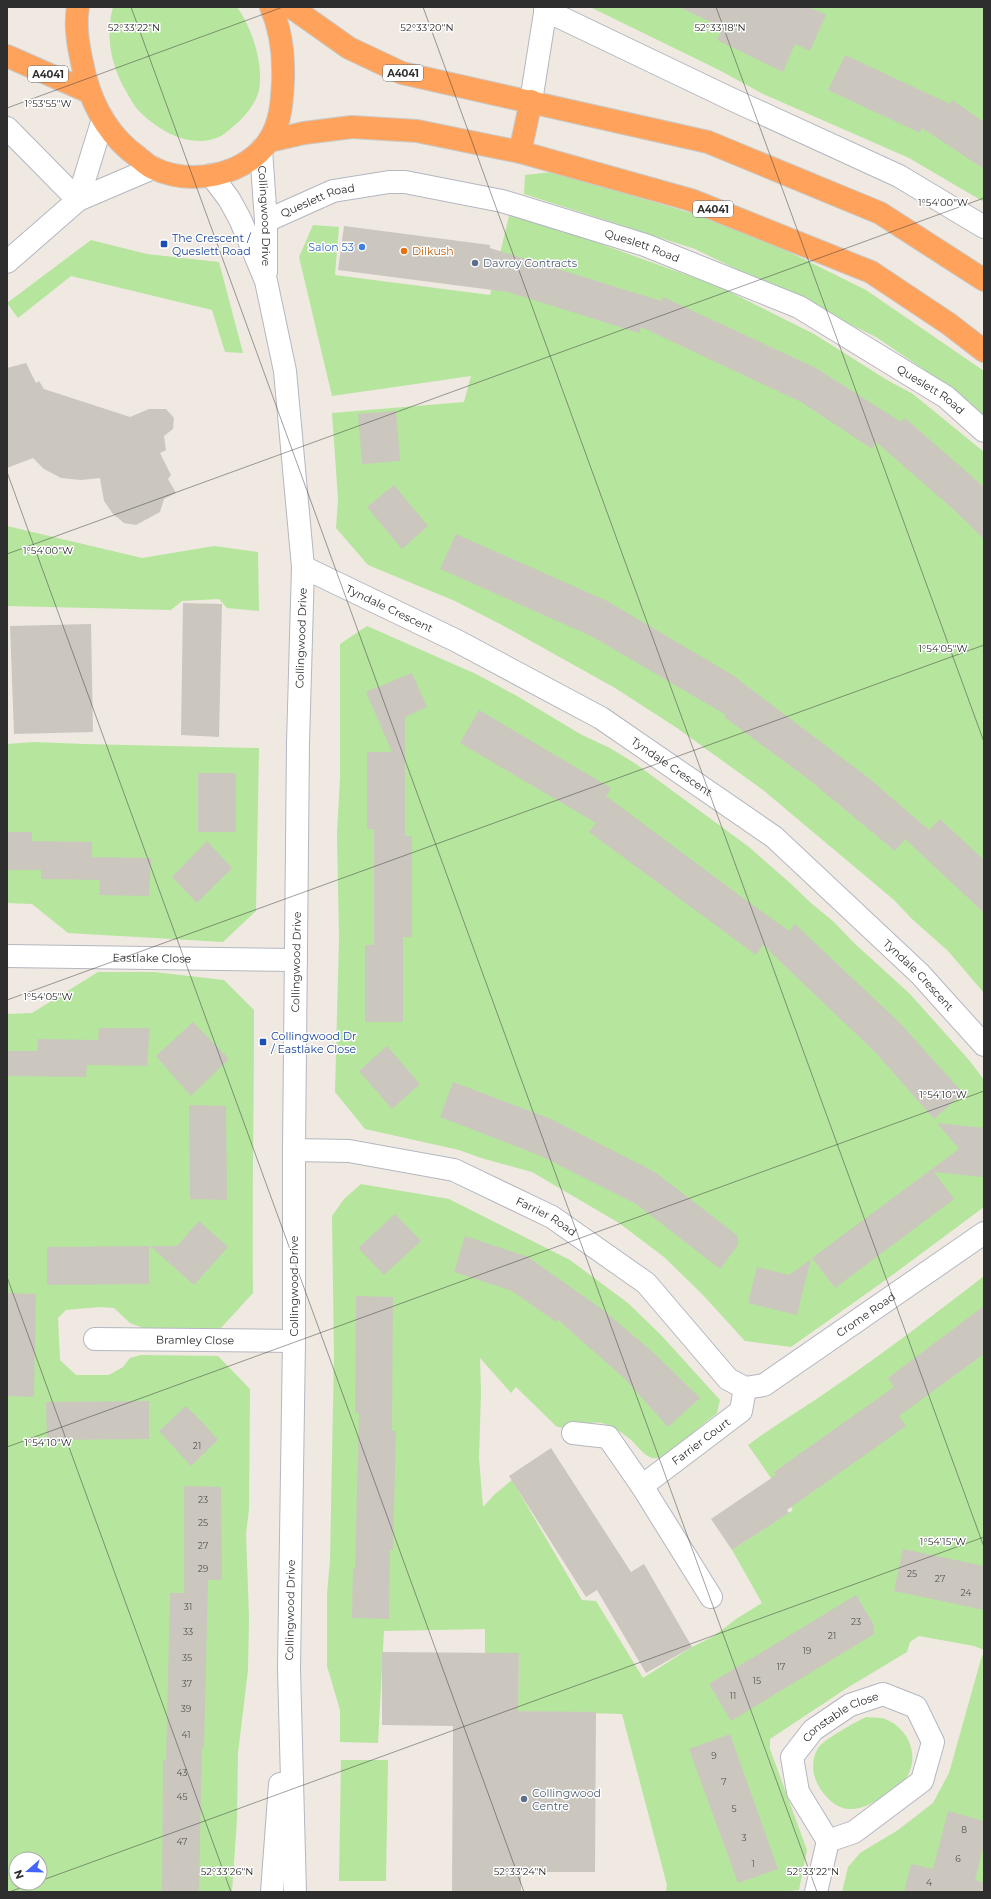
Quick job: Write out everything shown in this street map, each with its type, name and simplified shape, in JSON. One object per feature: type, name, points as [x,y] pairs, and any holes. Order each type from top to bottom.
[{"type":"highway","points":[[78,7],[77,32],[89,92],[103,120],[114,137],[153,168],[183,178],[211,175],[229,170],[247,162],[265,145],[278,121],[282,98],[284,71],[281,39],[276,20],[270,7]]},
{"type":"highway","name":"A4041","points":[[291,7],[348,48],[402,73],[708,142],[880,213],[984,280]]},
{"type":"highway","name":"A4041","points":[[7,56],[89,92]]},
{"type":"highway","points":[[520,152],[531,101]]},
{"type":"highway","name":"A4041","points":[[265,145],[304,133],[352,127],[417,131],[520,152],[691,200],[871,272],[949,324],[984,351]]},
{"type":"street","points":[[531,101],[546,8],[731,99],[899,176],[984,227]]},
{"type":"street","points":[[78,200],[103,120]]},
{"type":"street","points":[[7,128],[78,200]]},
{"type":"street","name":"Collingwood Drive","points":[[265,145],[266,281]]},
{"type":"street","points":[[7,262],[78,200],[153,168]]},
{"type":"street","name":"Collingwood Drive","points":[[211,175],[229,199],[240,219],[266,281],[285,371],[303,567],[298,743],[294,1150],[294,1341],[288,1669],[295,1892]]},
{"type":"street","name":"Queslett Road","points":[[266,221],[333,191],[389,182],[404,182],[502,201],[646,245],[799,307],[946,397],[984,431]]},
{"type":"street","name":"Tyndale Crescent","points":[[303,567],[457,641],[601,718],[774,837],[920,974],[984,1046]]},
{"type":"street","name":"Eastlake Close","points":[[7,956],[296,960]]},
{"type":"street","name":"Farrier Road","points":[[294,1150],[349,1151],[454,1170],[552,1217],[646,1283],[728,1379],[744,1388]]},
{"type":"street","name":"Crome Road","points":[[744,1388],[764,1385],[984,1233]]},
{"type":"street","name":"Bramley Close","points":[[95,1339],[294,1341]]},
{"type":"street","name":"Farrier Court","points":[[642,1486],[741,1412],[744,1388]]},
{"type":"street","points":[[573,1433],[608,1437],[642,1486],[710,1597]]},
{"type":"street","name":"Collingwood Drive","points":[[272,1892],[288,1669]]},
{"type":"street","name":"Constable Close","points":[[883,1694],[916,1707],[934,1742],[922,1781],[854,1832],[828,1841],[798,1792],[792,1757],[813,1730],[850,1705],[883,1694]]},
{"type":"street","points":[[816,1892],[828,1841]]},
{"type":"green space","points":[[113,7],[237,7],[252,36],[256,47],[260,69],[259,90],[253,105],[239,122],[227,132],[210,140],[188,140],[177,137],[147,119],[132,102],[113,61],[110,28]]},
{"type":"green space","points":[[590,7],[984,7],[984,202],[909,158],[763,94],[719,70]]},
{"type":"green space","points":[[552,172],[739,227],[866,290],[984,371],[984,417],[948,386],[876,337],[695,249],[524,194],[525,175]]},
{"type":"green space","points":[[509,216],[562,230],[720,287],[814,334],[887,380],[913,394],[984,452],[984,993],[948,951],[912,919],[894,900],[763,790],[677,728],[615,688],[502,625],[455,601],[368,565],[336,528],[338,499],[332,413],[464,402],[471,376],[332,396],[299,257],[313,225],[339,227],[335,275],[490,295]]},
{"type":"green space","points":[[91,240],[147,254],[219,262],[243,353],[225,352],[212,310],[71,276],[18,318],[7,303]]},
{"type":"green space","points":[[7,526],[142,558],[214,546],[258,552],[259,611],[227,608],[219,599],[182,601],[171,610],[7,606]]},
{"type":"green space","points":[[367,626],[476,674],[636,764],[749,847],[834,922],[853,942],[910,994],[969,1060],[984,1080],[984,1207],[887,1279],[791,1347],[745,1341],[702,1294],[664,1257],[619,1223],[532,1172],[481,1158],[459,1150],[365,1129],[335,1092],[339,939],[337,834],[340,777],[340,644]]},
{"type":"green space","points":[[34,742],[259,748],[256,911],[223,942],[68,933],[32,904],[7,903],[7,744]]},
{"type":"green space","points":[[98,972],[154,972],[224,980],[254,1010],[253,1293],[220,1329],[143,1328],[130,1323],[114,1308],[100,1307],[66,1310],[58,1318],[60,1360],[76,1375],[109,1375],[123,1367],[130,1358],[141,1355],[218,1356],[250,1389],[249,1509],[246,1534],[249,1618],[248,1670],[238,1753],[237,1819],[232,1892],[7,1892],[7,1014],[32,1013]]},
{"type":"green space","points":[[361,1184],[449,1199],[570,1260],[628,1303],[661,1335],[720,1400],[717,1413],[664,1456],[652,1458],[643,1453],[634,1442],[625,1435],[605,1424],[592,1423],[568,1428],[556,1426],[516,1387],[511,1393],[480,1358],[481,1392],[479,1458],[483,1507],[495,1494],[512,1480],[582,1600],[596,1601],[643,1678],[692,1647],[714,1636],[736,1619],[762,1603],[732,1550],[793,1510],[748,1445],[872,1360],[984,1276],[984,1650],[974,1646],[919,1636],[910,1642],[907,1652],[847,1688],[770,1739],[770,1749],[807,1850],[799,1890],[778,1892],[666,1892],[667,1885],[622,1714],[518,1711],[519,1653],[485,1653],[485,1629],[384,1631],[378,1743],[340,1742],[340,1710],[327,1666],[327,1594],[330,1560],[334,1356],[332,1216],[344,1199]]},
{"type":"green space","points":[[984,1652],[984,1892],[842,1892],[848,1867],[860,1853],[898,1830],[933,1803],[949,1773]]},
{"type":"green space","points":[[866,1717],[885,1719],[899,1728],[909,1741],[912,1765],[905,1780],[887,1794],[860,1808],[846,1809],[832,1802],[826,1797],[815,1777],[813,1763],[818,1748],[826,1740]]},
{"type":"green space","points":[[341,1760],[388,1760],[386,1881],[339,1881]]},
{"type":"building","points":[[679,7],[809,7],[826,15],[810,51],[795,44],[783,72],[717,40],[723,28]]},
{"type":"building","points":[[845,55],[950,104],[952,100],[984,122],[984,169],[922,128],[920,133],[828,90]]},
{"type":"building","points":[[344,226],[490,245],[490,248],[661,301],[663,297],[816,368],[901,422],[905,418],[984,487],[984,539],[953,509],[876,442],[872,449],[801,402],[641,327],[639,333],[508,292],[338,270]]},
{"type":"building","points":[[26,363],[36,383],[39,381],[44,389],[130,417],[149,409],[166,409],[174,418],[173,429],[164,436],[166,450],[160,453],[171,475],[168,479],[176,493],[164,499],[160,512],[136,525],[124,523],[113,514],[104,501],[100,478],[81,480],[61,478],[44,469],[33,458],[7,468],[7,368]]},
{"type":"building","points":[[396,411],[400,461],[362,464],[358,414]]},
{"type":"building","points":[[394,485],[428,526],[402,549],[367,507]]},
{"type":"building","points":[[456,534],[607,601],[731,674],[870,779],[929,830],[940,819],[984,860],[984,913],[905,839],[895,851],[808,779],[724,717],[726,715],[593,637],[440,569]]},
{"type":"building","points":[[183,603],[222,604],[219,737],[181,735]]},
{"type":"building","points":[[91,624],[93,732],[14,734],[10,626]]},
{"type":"building","points":[[412,673],[427,707],[405,717],[405,836],[412,836],[412,937],[403,937],[403,1022],[365,1022],[365,945],[374,945],[374,829],[367,829],[367,752],[392,752],[366,692]]},
{"type":"building","points":[[479,710],[611,788],[606,796],[739,895],[789,931],[795,924],[900,1023],[963,1093],[934,1119],[876,1053],[763,945],[756,955],[589,832],[596,823],[460,743]]},
{"type":"building","points":[[198,773],[236,773],[236,832],[198,832]]},
{"type":"building","points":[[7,832],[32,832],[32,841],[92,842],[92,857],[151,858],[149,896],[99,895],[100,880],[41,879],[41,870],[7,870]]},
{"type":"building","points":[[207,841],[232,868],[197,903],[172,877]]},
{"type":"building","points":[[193,1022],[229,1059],[191,1096],[156,1056]]},
{"type":"building","points":[[99,1028],[150,1028],[147,1066],[87,1065],[86,1077],[7,1076],[7,1051],[37,1051],[38,1039],[98,1040]]},
{"type":"building","points":[[387,1046],[420,1084],[392,1109],[359,1071]]},
{"type":"building","points":[[453,1082],[551,1119],[655,1172],[738,1236],[738,1245],[720,1269],[636,1204],[541,1156],[440,1117]]},
{"type":"building","points":[[189,1105],[226,1106],[227,1200],[190,1199]]},
{"type":"building","points":[[937,1123],[984,1128],[984,1179],[983,1177],[934,1172],[954,1199],[835,1288],[812,1258],[959,1149]]},
{"type":"building","points":[[395,1214],[421,1241],[384,1275],[358,1248]]},
{"type":"building","points":[[199,1221],[228,1247],[194,1285],[150,1246],[177,1246]]},
{"type":"building","points":[[465,1236],[528,1257],[603,1310],[653,1352],[700,1398],[668,1427],[625,1379],[558,1320],[556,1322],[512,1291],[454,1272]]},
{"type":"building","points":[[149,1246],[149,1284],[47,1285],[47,1247]]},
{"type":"building","points":[[811,1259],[797,1315],[748,1303],[757,1267],[789,1275]]},
{"type":"building","points":[[7,1293],[36,1294],[34,1397],[7,1396]]},
{"type":"building","points":[[356,1296],[393,1297],[392,1431],[396,1431],[393,1550],[390,1550],[389,1619],[352,1618],[353,1568],[355,1568],[359,1413],[355,1413]]},
{"type":"building","points":[[984,1306],[984,1354],[899,1416],[906,1426],[787,1510],[789,1513],[732,1550],[711,1519],[776,1475],[774,1472],[894,1387],[888,1378]]},
{"type":"building","points":[[149,1401],[149,1439],[47,1440],[46,1402]]},
{"type":"building","points":[[186,1406],[218,1440],[191,1466],[159,1431]]},
{"type":"building","points":[[551,1448],[631,1572],[644,1564],[692,1647],[646,1673],[597,1590],[586,1597],[509,1476]]},
{"type":"building","points":[[184,1486],[221,1487],[222,1580],[208,1580],[199,1892],[162,1892],[163,1760],[166,1760],[170,1593],[184,1593]]},
{"type":"building","points":[[903,1549],[984,1566],[984,1610],[894,1591]]},
{"type":"building","points":[[856,1595],[874,1625],[874,1634],[731,1721],[709,1684]]},
{"type":"building","name":"Collingwood Centre","points":[[382,1652],[519,1653],[518,1711],[596,1712],[595,1872],[521,1872],[521,1892],[452,1892],[453,1726],[382,1725]]},
{"type":"building","points":[[730,1734],[778,1869],[738,1883],[689,1749]]},
{"type":"building","points":[[948,1811],[984,1821],[984,1844],[975,1880],[984,1883],[984,1892],[904,1892],[911,1864],[933,1869]]},
{"type":"place","name":"The Crescent / Queslett Road","points":[[164,244]]},
{"type":"place","name":"Salon 53","points":[[362,247]]},
{"type":"place","name":"Dilkush","points":[[404,251]]},
{"type":"place","name":"Davroy Contracts","points":[[475,263]]},
{"type":"place","name":"Collingwood Dr / Eastlake Close","points":[[263,1042]]},
{"type":"place","name":"Collingwood Centre","points":[[524,1799]]}]
